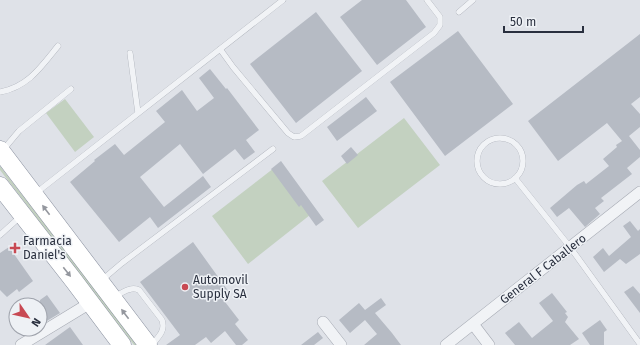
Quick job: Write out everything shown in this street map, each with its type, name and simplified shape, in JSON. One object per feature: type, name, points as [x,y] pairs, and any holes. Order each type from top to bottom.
[{"type":"highway","points":[[1,151],[148,345]]},
{"type":"highway","points":[[0,186],[122,345]]},
{"type":"street","name":"General F Caballero","points":[[446,345],[640,192]]},
{"type":"street","points":[[21,345],[90,302]]},
{"type":"street","points":[[323,322],[341,345]]},
{"type":"street","points":[[473,324],[489,345]]},
{"type":"lane","points":[[34,194],[220,49],[277,2],[283,0]]},
{"type":"lane","points":[[220,49],[288,134],[294,137],[300,136],[434,33],[440,26],[440,16],[427,0]]},
{"type":"lane","points":[[458,12],[474,0]]},
{"type":"lane","points":[[0,92],[10,90],[25,83],[58,46]]},
{"type":"lane","points":[[130,53],[138,113]]},
{"type":"lane","points":[[1,151],[20,131],[71,88]]},
{"type":"lane","points":[[502,138],[508,139],[518,146],[521,151],[523,162],[519,173],[515,178],[510,181],[499,183],[493,182],[483,176],[480,171],[478,159],[482,148],[490,140],[502,138]]},
{"type":"lane","points":[[100,282],[129,258],[273,149]]},
{"type":"lane","points":[[515,178],[570,247],[640,344]]},
{"type":"lane","points":[[0,235],[23,215]]},
{"type":"lane","points":[[112,298],[129,289],[134,288],[138,290],[162,320],[164,325],[162,331],[152,345]]},
{"type":"green space","points":[[65,99],[94,137],[75,152],[46,113]]},
{"type":"green space","points":[[404,118],[440,165],[358,228],[322,181]]},
{"type":"green space","points":[[0,166],[138,345],[134,345],[0,170]]},
{"type":"green space","points":[[274,168],[310,215],[248,264],[212,216]]},
{"type":"building","points":[[362,0],[406,0],[426,27],[377,65],[340,17]]},
{"type":"building","points":[[316,12],[362,71],[296,123],[250,64]]},
{"type":"building","points":[[458,31],[513,104],[445,156],[390,82]]},
{"type":"building","points":[[640,34],[640,97],[631,104],[640,114],[640,127],[629,136],[640,150],[640,157],[627,168],[632,174],[601,198],[604,201],[595,208],[600,214],[585,227],[569,208],[557,217],[550,208],[577,185],[584,181],[586,184],[609,166],[603,159],[617,147],[616,145],[622,141],[607,123],[558,161],[528,121]]},
{"type":"building","points":[[210,69],[226,89],[227,88],[259,130],[246,140],[255,152],[244,160],[235,149],[203,174],[180,144],[140,177],[164,207],[203,176],[211,187],[158,228],[150,217],[119,242],[70,182],[95,161],[94,160],[115,144],[124,155],[165,122],[156,111],[182,90],[197,111],[214,98],[199,78]]},
{"type":"building","points":[[366,97],[377,111],[337,141],[327,127]]},
{"type":"building","points":[[351,147],[358,155],[347,164],[341,156]]},
{"type":"building","points":[[281,161],[324,220],[316,226],[301,205],[299,207],[271,169]]},
{"type":"building","points":[[630,221],[638,231],[640,229],[640,254],[626,264],[620,259],[604,272],[593,257],[603,248],[609,256],[631,237],[623,226]]},
{"type":"building","name":"Automovil Supply SA","points":[[193,242],[229,292],[222,298],[239,320],[235,324],[248,340],[242,345],[236,345],[225,331],[211,343],[206,337],[195,345],[166,345],[180,335],[140,282]]},
{"type":"building","points":[[9,247],[33,281],[19,292],[17,289],[7,297],[0,290],[0,253]]},
{"type":"building","points":[[633,286],[640,294],[640,313],[624,292]]},
{"type":"building","points":[[552,293],[567,312],[565,313],[568,317],[565,322],[579,339],[570,345],[515,345],[505,333],[519,322],[532,338],[553,321],[539,303]]},
{"type":"building","points":[[47,295],[60,313],[48,320],[48,297],[44,297]]},
{"type":"building","points":[[381,298],[386,305],[375,313],[401,345],[364,345],[377,334],[365,320],[350,333],[339,320],[359,303],[365,310]]},
{"type":"building","points":[[600,320],[607,330],[604,332],[604,345],[590,345],[582,333]]},
{"type":"building","points":[[70,327],[83,345],[45,345]]},
{"type":"building","points":[[318,332],[323,338],[314,345],[301,345]]},
{"type":"place","name":"Farmacia Daniel's","points":[[15,248]]},
{"type":"place","name":"Automovil Supply SA","points":[[185,287]]}]
